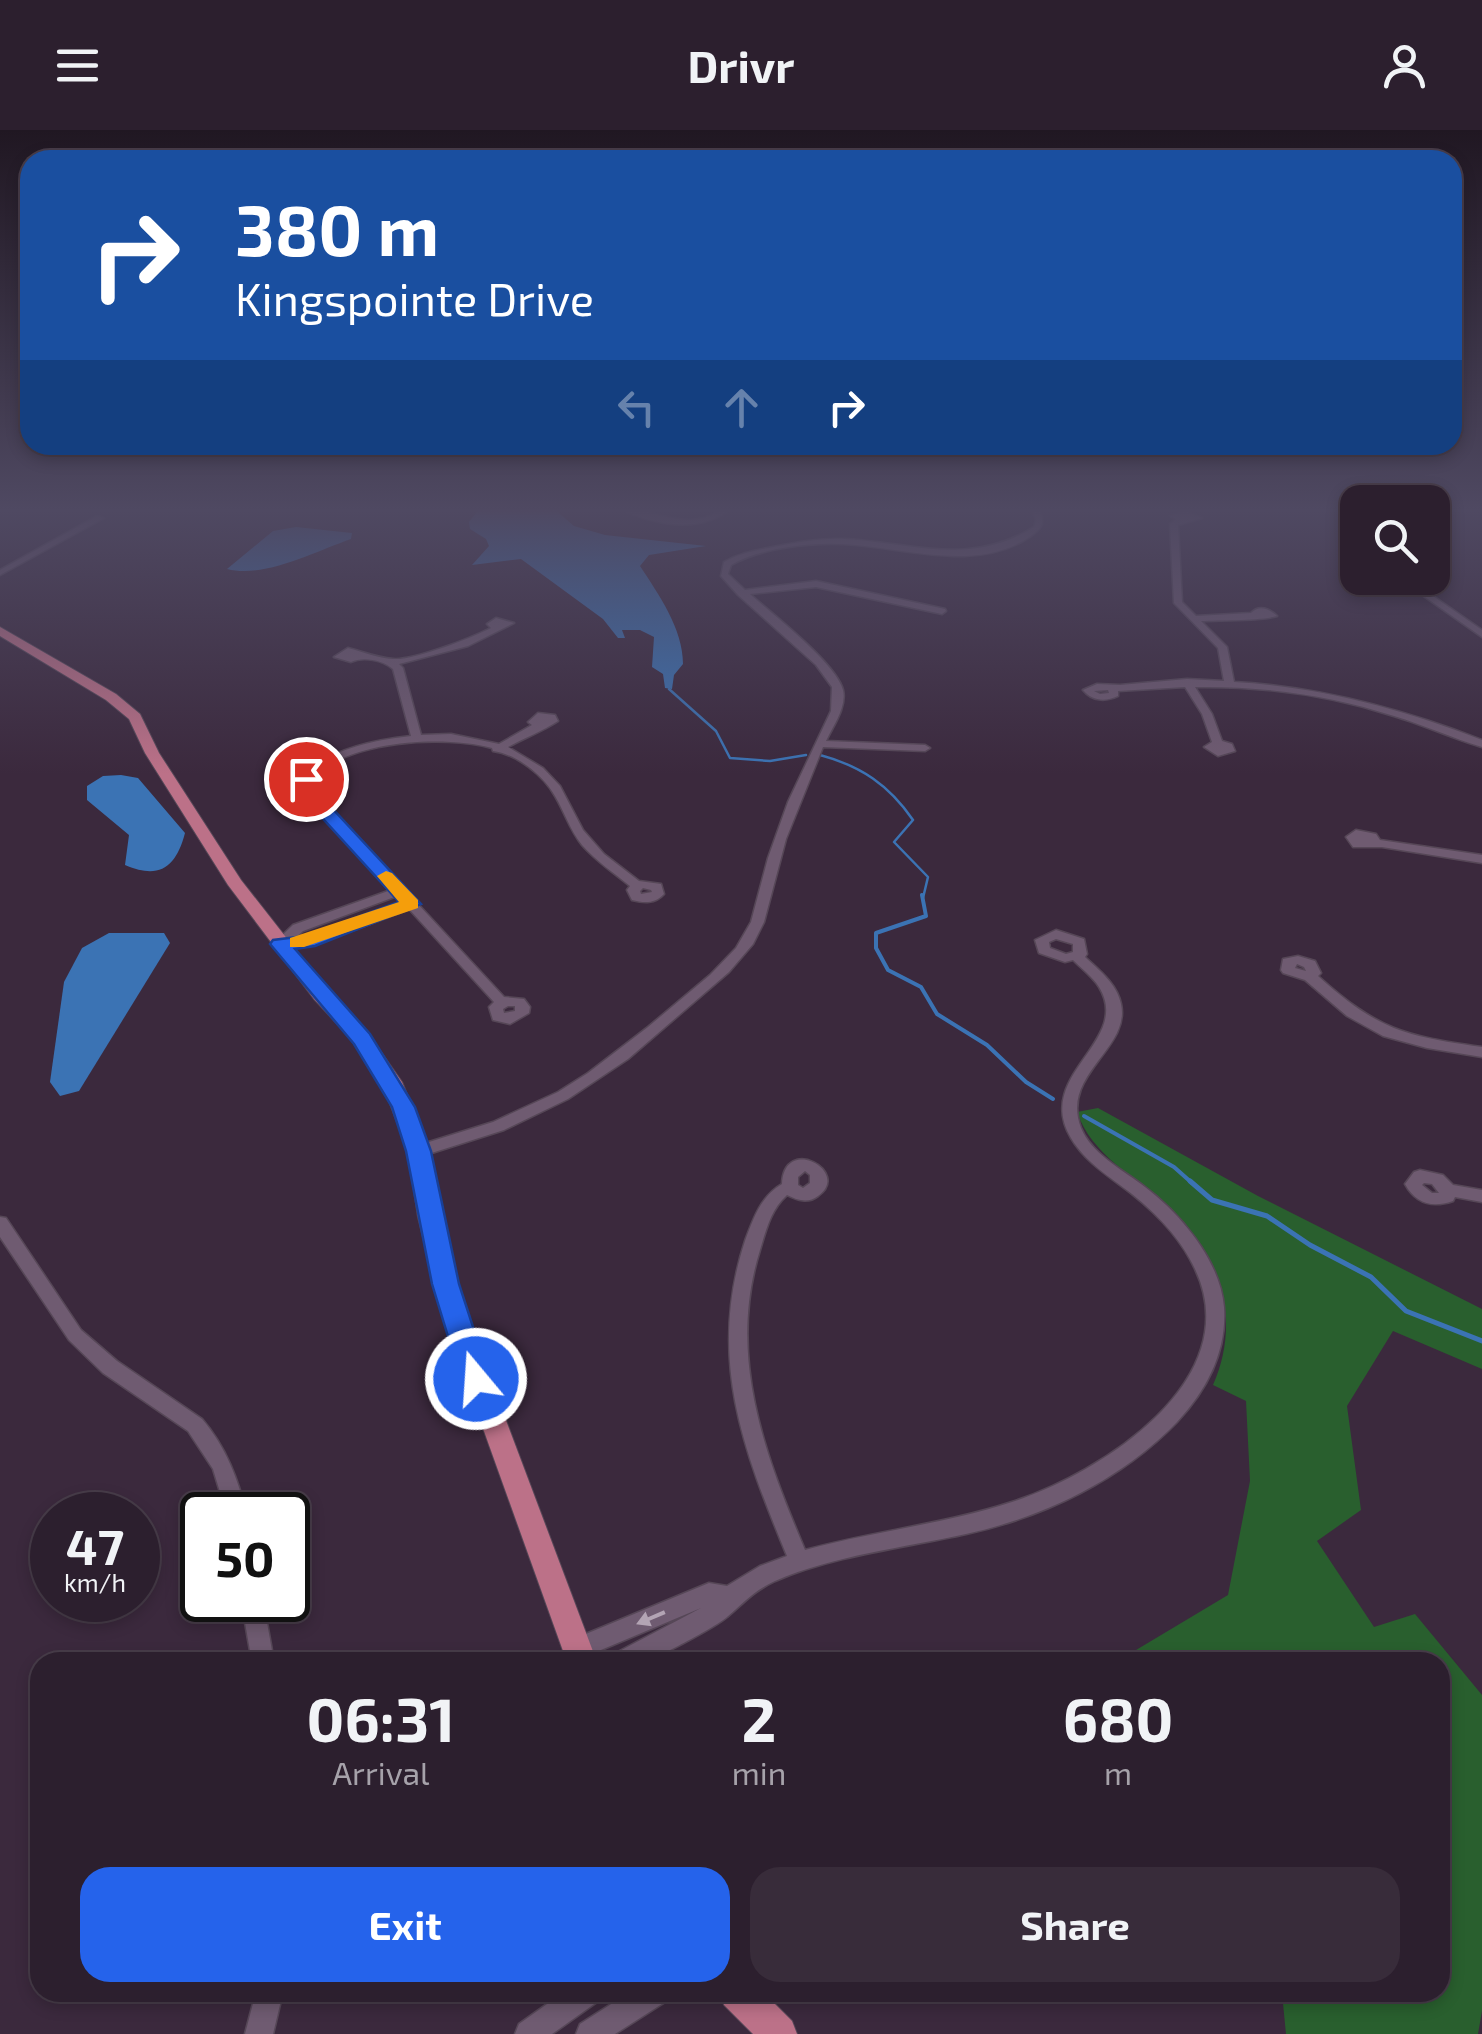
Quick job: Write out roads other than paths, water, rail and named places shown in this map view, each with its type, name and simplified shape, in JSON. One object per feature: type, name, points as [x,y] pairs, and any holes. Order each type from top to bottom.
[{"type":"main road","points":[[0,631],[136,716],[152,753],[190,815],[280,944],[379,1062],[404,1107],[418,1151],[429,1216],[455,1317],[578,1652]]},
{"type":"main road","points":[[747,2002],[779,2034]]},
{"type":"street","points":[[418,1151],[476,1136],[556,1103],[595,1078],[711,982],[747,944],[756,927],[775,854],[836,711],[836,684],[823,664],[745,596]]},
{"type":"street","points":[[869,596],[942,612]]},
{"type":"street","points":[[1178,596],[1178,603],[1222,647],[1230,684]]},
{"type":"street","points":[[1428,596],[1482,634]]},
{"type":"street","points":[[1192,618],[1255,615]]},
{"type":"street","points":[[358,656],[394,662],[465,644],[495,627]]},
{"type":"street","points":[[394,662],[416,736]]},
{"type":"street","points":[[1186,682],[1207,714],[1218,743]]},
{"type":"street","points":[[1112,690],[1186,682],[1295,691],[1388,708],[1482,744]]},
{"type":"street","points":[[497,749],[540,725]]},
{"type":"street","points":[[502,1002],[311,795],[306,779],[314,770],[332,759],[416,736],[464,736],[497,749],[546,779],[558,791],[586,842],[638,886]]},
{"type":"street","points":[[819,744],[924,748]]},
{"type":"street","points":[[1378,843],[1482,859]]},
{"type":"street","points":[[280,944],[298,928],[400,891]]},
{"type":"street","points":[[280,944],[308,942],[411,904]]},
{"type":"street","points":[[641,1652],[718,1611],[726,1597],[800,1562],[862,1543],[988,1520],[1064,1491],[1116,1461],[1155,1430],[1192,1392],[1209,1362],[1216,1309],[1212,1286],[1195,1248],[1171,1219],[1097,1157],[1073,1129],[1069,1108],[1074,1084],[1110,1035],[1115,1012],[1108,985],[1076,956]]},
{"type":"street","points":[[1309,976],[1348,1013],[1376,1030],[1410,1041],[1482,1052]]},
{"type":"street","points":[[789,1186],[776,1193],[767,1206],[751,1248],[736,1337],[741,1391],[754,1449],[800,1562]]},
{"type":"street","points":[[1448,1190],[1482,1196]]},
{"type":"street","points":[[0,1223],[75,1335],[110,1366],[196,1424],[228,1478],[231,1492]]},
{"type":"street","points":[[587,1652],[709,1594],[726,1597]]},
{"type":"street","points":[[256,1622],[261,1652]]},
{"type":"street","points":[[259,2034],[267,2002]]},
{"type":"street","points":[[528,2034],[573,2002]]},
{"type":"street","points":[[590,2034],[640,2002]]},
{"type":"water","points":[[571,596],[659,596],[682,651],[683,664],[674,675],[672,689],[665,688],[663,674],[652,667],[654,637],[640,630],[622,630],[625,638],[618,638],[603,619]]},
{"type":"water","points":[[103,776],[138,778],[185,833],[177,854],[165,867],[148,871],[125,865],[129,835],[87,800],[87,786]]},
{"type":"water","points":[[109,933],[164,933],[170,943],[79,1091],[60,1096],[50,1082],[64,982],[82,948]]},
{"type":"waterway","points":[[669,689],[716,731],[730,758],[770,761],[806,755]]},
{"type":"waterway","points":[[820,755],[873,778],[913,820],[894,842],[928,877],[923,898]]},
{"type":"waterway","points":[[922,895],[926,916],[876,933],[876,948],[888,970],[921,987],[937,1014],[987,1045],[1026,1082],[1053,1099]]},
{"type":"waterway","points":[[1084,1116],[1174,1167],[1192,1183]]},
{"type":"waterway","points":[[1190,1181],[1212,1200],[1267,1216],[1310,1245],[1371,1277],[1406,1311],[1482,1341]]}]
